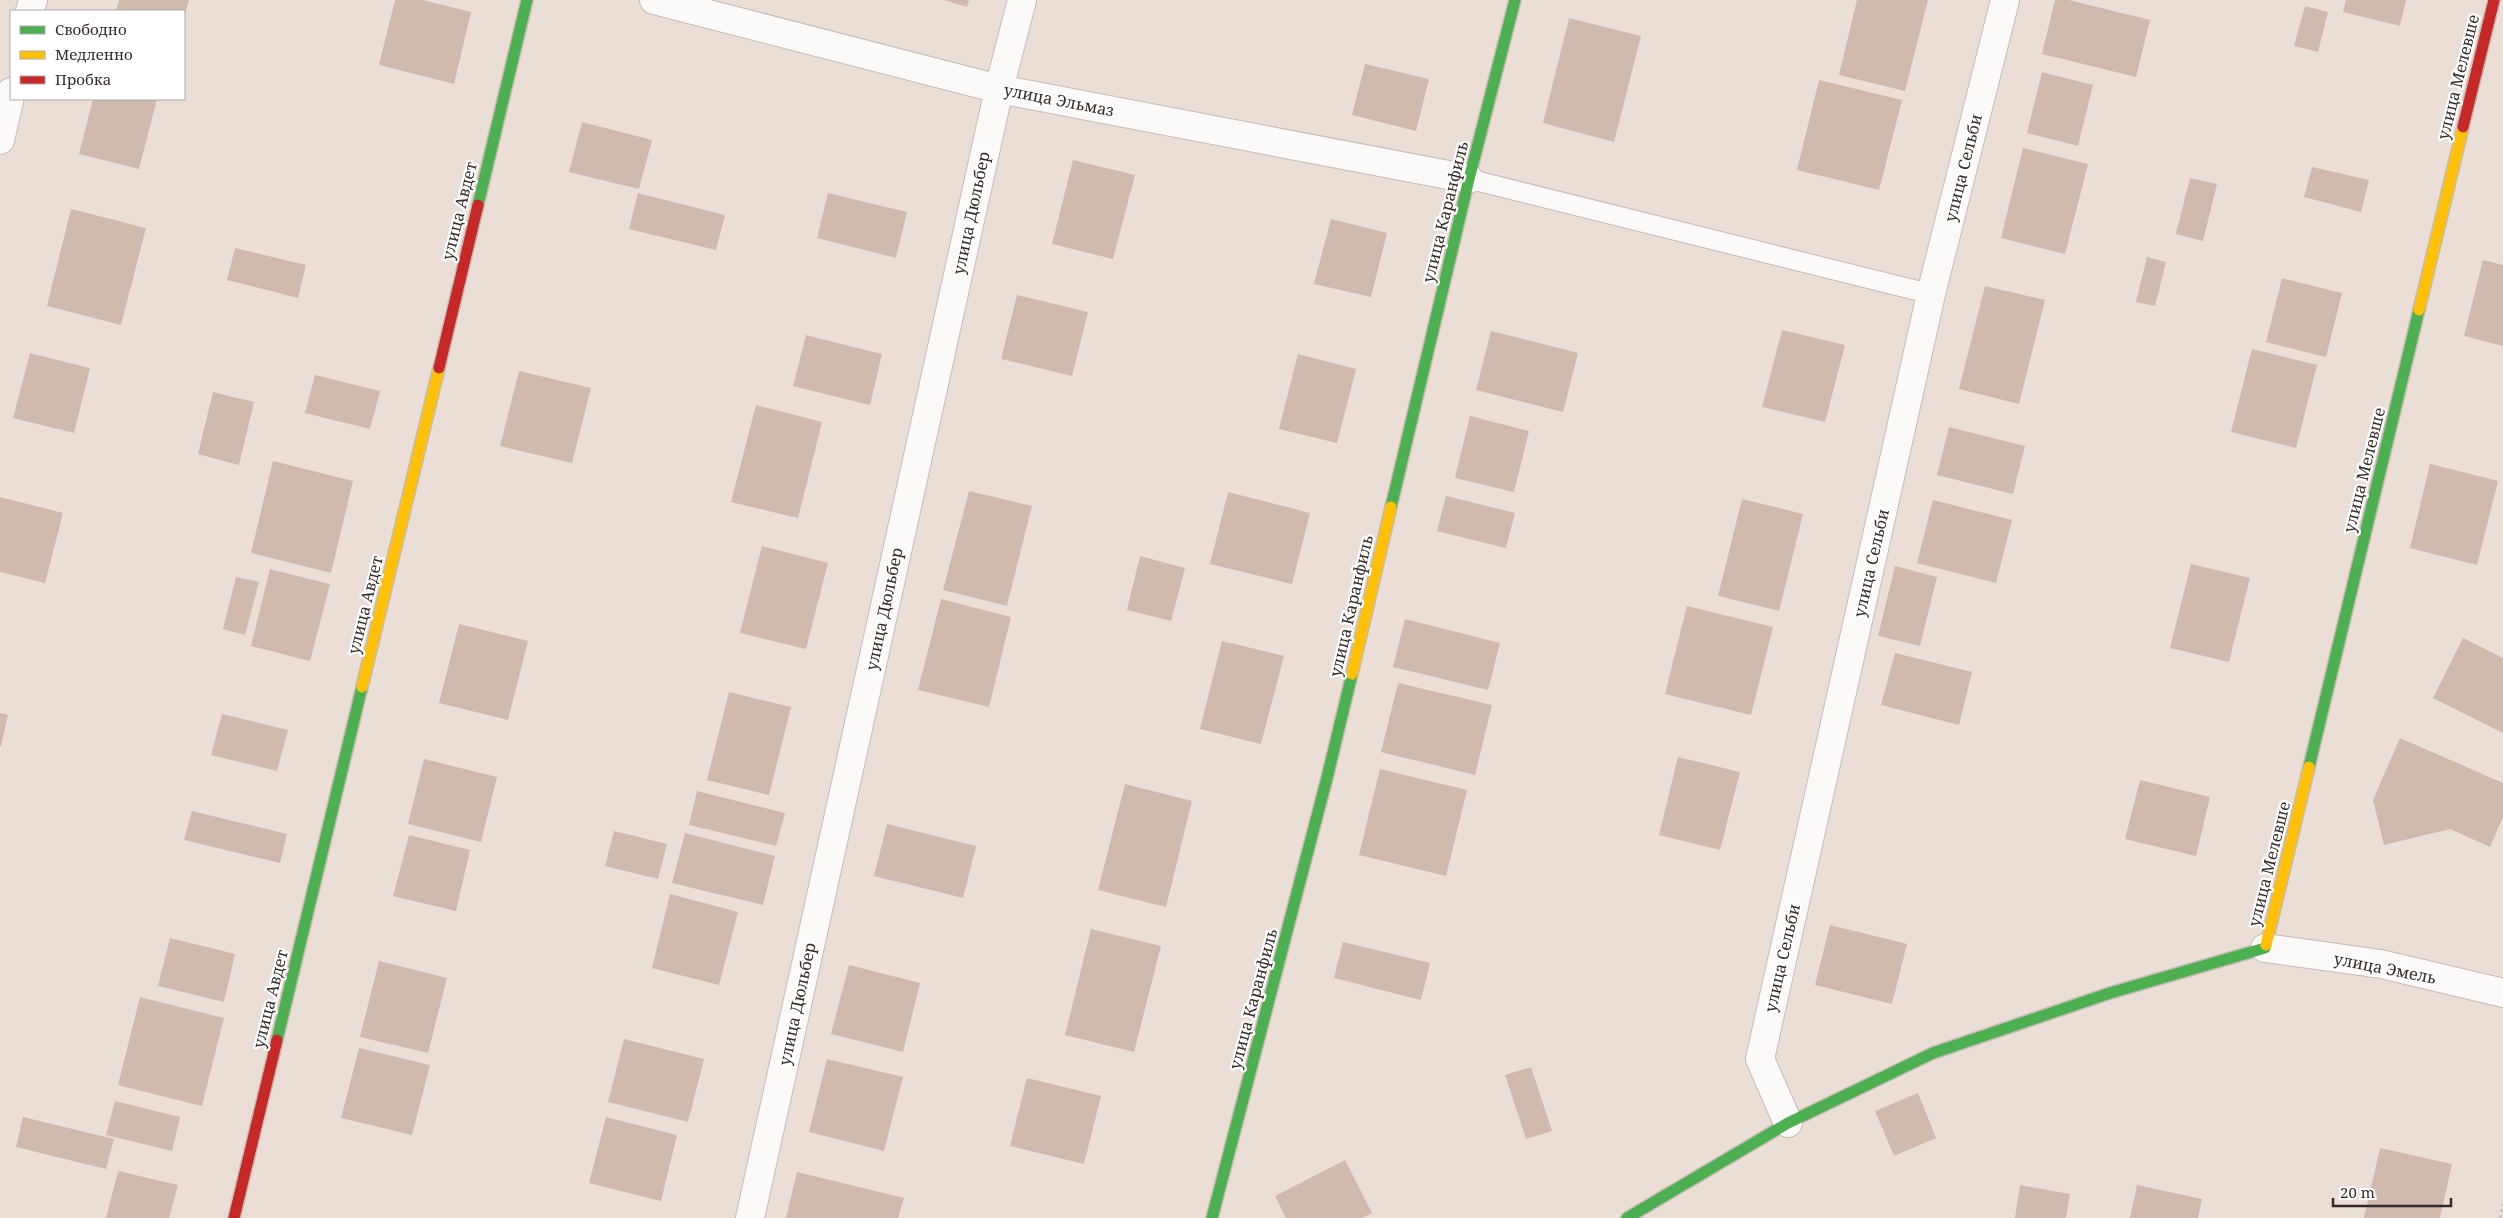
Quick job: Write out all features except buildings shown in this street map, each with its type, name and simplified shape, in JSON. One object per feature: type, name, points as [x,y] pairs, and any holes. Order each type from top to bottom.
[{"type":"street","name":"улица Авдет","points":[[234,1218],[527,0]]},
{"type":"street","name":"улица Эльмаз","points":[[654,0],[999,89],[1469,179]]},
{"type":"street","name":"улица Дюльбер","points":[[750,1218],[999,89],[1022,0]]},
{"type":"street","name":"улица Каранфиль","points":[[1212,1218],[1327,778],[1469,179],[1515,0]]},
{"type":"street","name":"улица Сельби","points":[[1788,1123],[1760,1060],[1931,294],[2005,0]]},
{"type":"street","name":"улица Мелевше","points":[[2265,948],[2494,0]]},
{"type":"street","points":[[0,140],[10,96]]},
{"type":"street","name":"улица Эмель","points":[[2265,948],[2381,964],[2503,992]]},
{"type":"street","points":[[1627,1218],[1788,1123],[1934,1053],[2110,993],[2265,948]]},
{"type":"lane","points":[[1469,179],[1931,294]]},
{"type":"path","points":[[2500,1218],[2503,1204]]},
{"type":"traffic: fast","points":[[478,205],[527,0]]},
{"type":"traffic: fast","points":[[1391,507],[1469,179],[1515,0]]},
{"type":"traffic: fast","points":[[2309,767],[2419,310]]},
{"type":"traffic: fast","points":[[1212,1218],[1327,778],[1352,674]]},
{"type":"traffic: fast","points":[[277,1040],[362,687]]},
{"type":"traffic: fast","points":[[1627,1218],[1788,1123],[1933,1053],[2110,993],[2265,948],[2266,945]]},
{"type":"traffic: slow","points":[[2419,310],[2463,127]]},
{"type":"traffic: slow","points":[[362,687],[439,368]]},
{"type":"traffic: slow","points":[[1352,674],[1391,507]]},
{"type":"traffic: slow","points":[[2266,945],[2309,767]]},
{"type":"traffic: jam","points":[[2463,127],[2494,0]]},
{"type":"traffic: jam","points":[[439,368],[478,205]]},
{"type":"traffic: jam","points":[[234,1218],[277,1040]]}]
